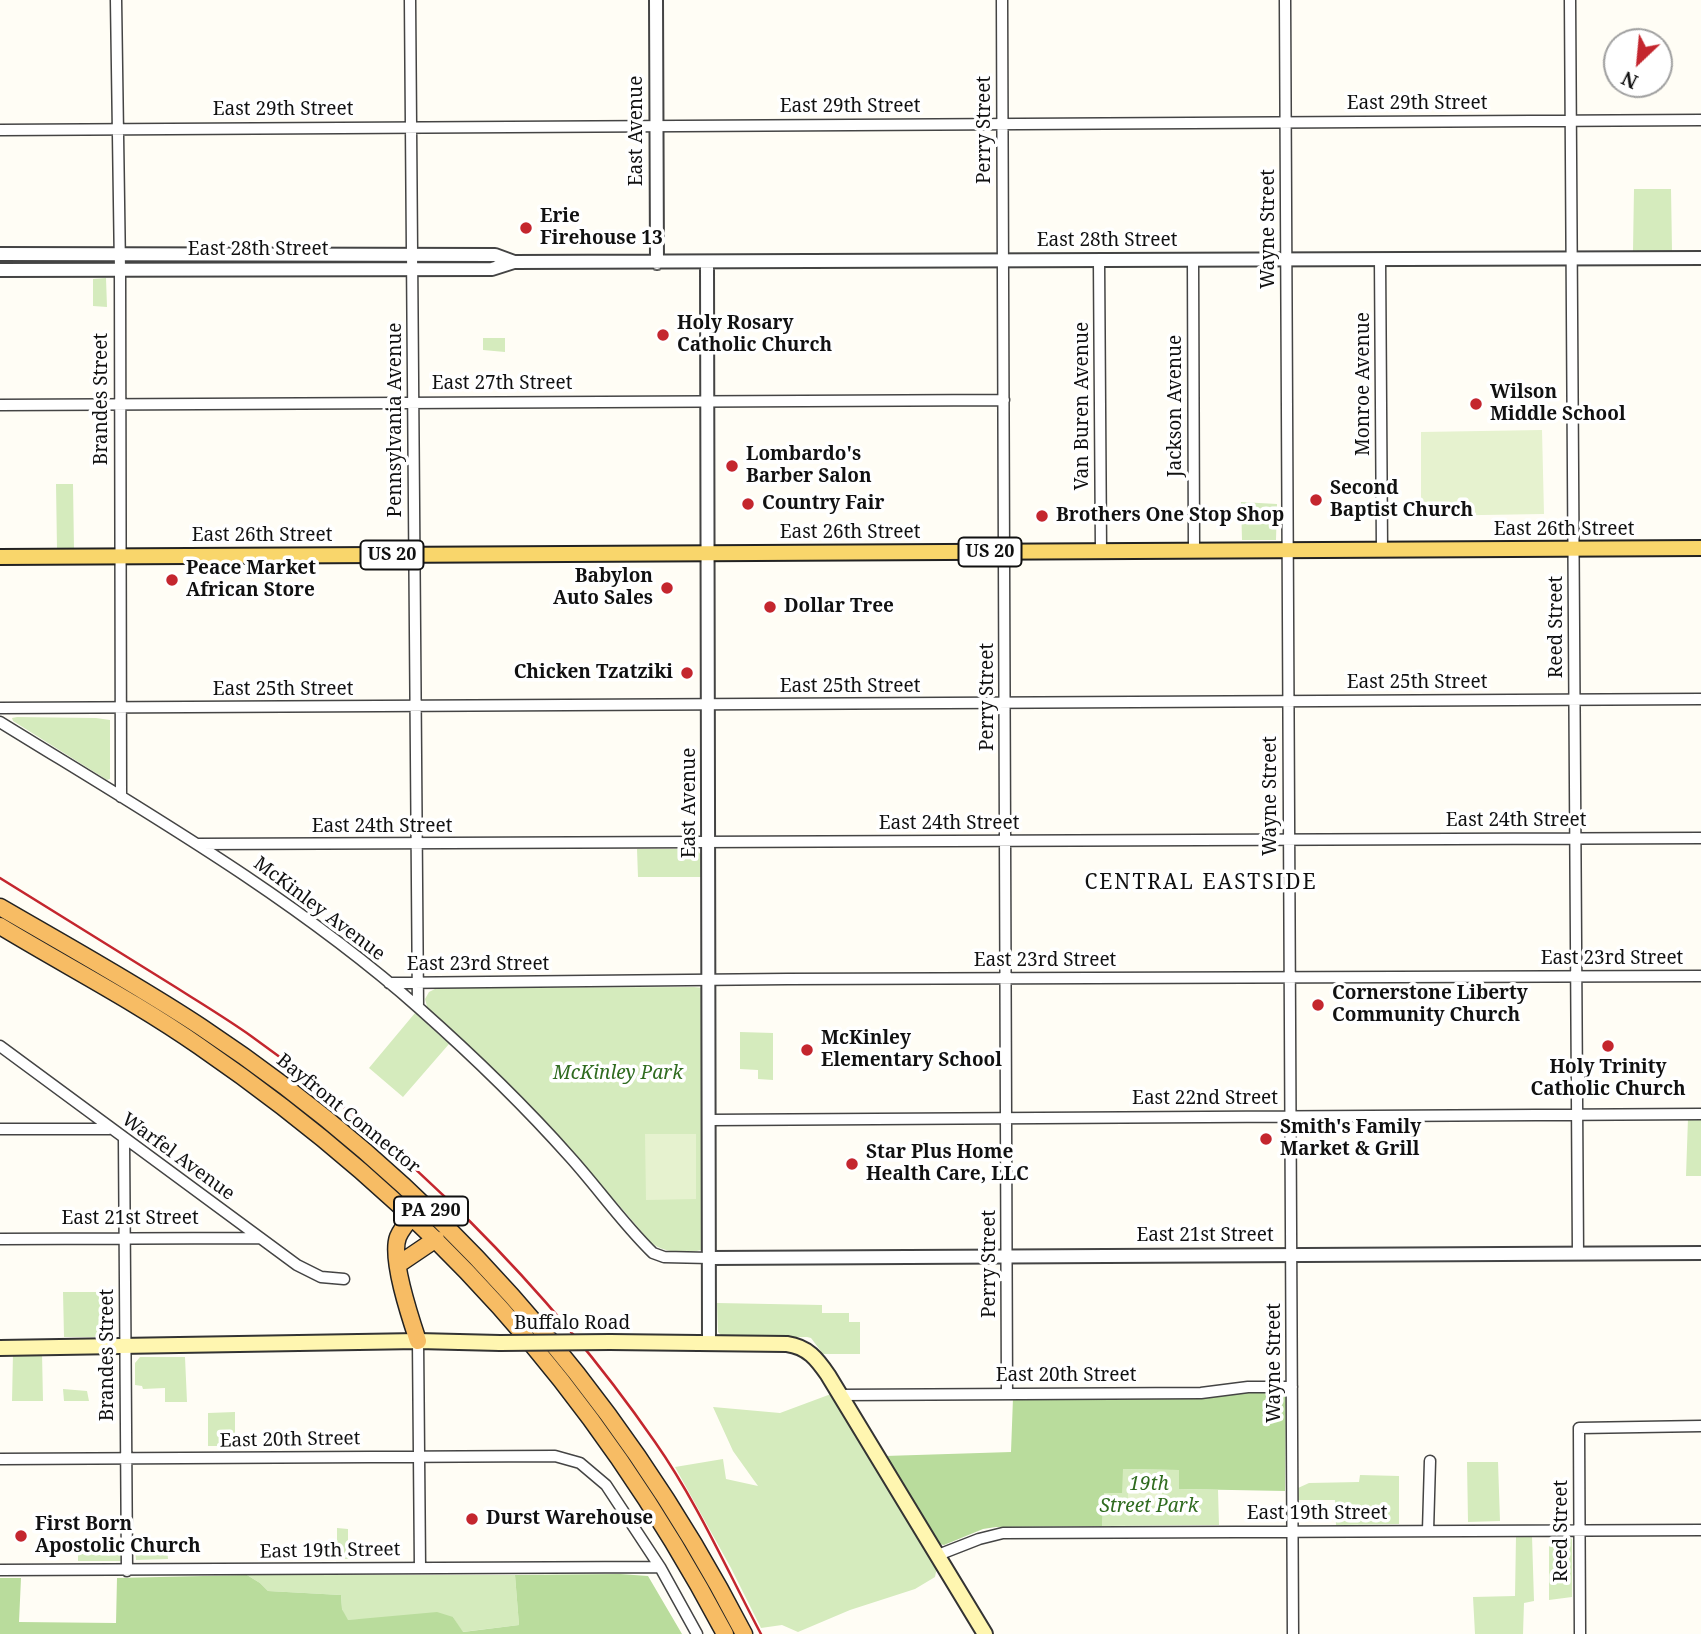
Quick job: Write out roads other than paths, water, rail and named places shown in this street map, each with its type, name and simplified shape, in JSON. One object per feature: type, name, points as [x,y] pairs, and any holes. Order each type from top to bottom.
[{"type":"highway","name":"Bayfront Connector","points":[[0,907],[159,1000],[212,1035],[319,1114],[418,1210],[436,1239],[523,1331],[596,1424],[671,1537],[725,1634]]},
{"type":"highway","name":"Bayfront Connector","points":[[0,926],[197,1044],[294,1115],[366,1174],[418,1210],[479,1259],[542,1328],[613,1420],[689,1533],[744,1634]]},
{"type":"highway","points":[[418,1210],[398,1239],[396,1248],[404,1296],[418,1342]]},
{"type":"highway","points":[[399,1264],[436,1239]]},
{"type":"main road","name":"East 26th Street","points":[[0,557],[1701,548]]},
{"type":"main road","name":"Buffalo Road","points":[[0,1348],[418,1342],[797,1346],[813,1355],[840,1395],[985,1634]]},
{"type":"street","name":"Brandes Street","points":[[116,0],[120,254],[121,797]]},
{"type":"street","name":"Pennsylvania Avenue","points":[[410,0],[418,1007]]},
{"type":"street","name":"East Avenue","points":[[656,0],[657,263]]},
{"type":"street","name":"Perry Street","points":[[1002,0],[1007,1394]]},
{"type":"street","name":"Wayne Street","points":[[1285,0],[1293,1634]]},
{"type":"street","name":"Reed Street","points":[[1570,0],[1578,1253]]},
{"type":"street","name":"East 29th Street","points":[[0,130],[1701,120]]},
{"type":"street","name":"East 28th Street","points":[[0,254],[495,255],[514,262]]},
{"type":"street","name":"East 28th Street","points":[[0,270],[492,269],[514,262],[1701,258]]},
{"type":"street","name":"Jackson Avenue","points":[[1193,260],[1194,551]]},
{"type":"street","name":"Monroe Avenue","points":[[1380,260],[1382,550]]},
{"type":"street","name":"Van Buren Avenue","points":[[1099,261],[1101,551]]},
{"type":"street","name":"East Avenue","points":[[707,262],[709,1344]]},
{"type":"street","name":"East 27th Street","points":[[0,405],[1004,400]]},
{"type":"street","name":"East 25th Street","points":[[0,708],[1701,699]]},
{"type":"street","name":"McKinley Avenue","points":[[0,722],[197,844],[312,923],[389,983],[418,1007],[530,1114],[653,1253],[664,1257],[710,1258]]},
{"type":"street","name":"East 24th Street","points":[[197,844],[1701,838]]},
{"type":"street","name":"East 23rd Street","points":[[389,983],[1701,976]]},
{"type":"street","name":"Warfel Avenue","points":[[0,1046],[110,1129],[311,1273],[344,1279]]},
{"type":"street","name":"East 22nd Street","points":[[710,1120],[1701,1114]]},
{"type":"street","points":[[0,1129],[110,1129]]},
{"type":"street","name":"Brandes Street","points":[[124,1139],[127,1571]]},
{"type":"street","name":"East 21st Street","points":[[0,1238],[260,1238]]},
{"type":"street","name":"East 21st Street","points":[[710,1258],[1701,1253]]},
{"type":"street","points":[[418,1342],[420,1568]]},
{"type":"street","name":"East 20th Street","points":[[840,1395],[1201,1393],[1248,1387],[1292,1387]]},
{"type":"street","name":"Reed Street","points":[[1580,1634],[1579,1428],[1701,1426]]},
{"type":"street","name":"East 20th Street","points":[[0,1459],[555,1456],[580,1463],[606,1485],[660,1567]]},
{"type":"street","points":[[1428,1531],[1430,1461]]},
{"type":"street","name":"East 19th Street","points":[[938,1555],[978,1539],[1003,1533],[1701,1530]]},
{"type":"street","points":[[660,1567],[697,1634]]},
{"type":"street","name":"East 19th Street","points":[[0,1570],[660,1567]]},
{"type":"railway","points":[[0,878],[251,1036],[364,1124],[470,1222],[568,1328],[655,1442],[698,1512],[761,1634]]},
{"type":"place","name":"Erie Firehouse 13","points":[[526,228]]},
{"type":"place","name":"Holy Rosary Catholic Church","points":[[663,335]]},
{"type":"place","name":"Wilson Middle School","points":[[1476,404]]},
{"type":"place","name":"Lombardo's Barber Salon","points":[[732,466]]},
{"type":"place","name":"Second Baptist Church","points":[[1316,500]]},
{"type":"place","name":"Country Fair","points":[[748,504]]},
{"type":"place","name":"Brothers One Stop Shop","points":[[1042,516]]},
{"type":"place","name":"Peace Market African Store","points":[[172,580]]},
{"type":"place","name":"Babylon Auto Sales","points":[[667,588]]},
{"type":"place","name":"Dollar Tree","points":[[770,607]]},
{"type":"place","name":"Chicken Tzatziki","points":[[687,673]]},
{"type":"place","name":"Cornerstone Liberty Community Church","points":[[1318,1005]]},
{"type":"place","name":"Holy Trinity Catholic Church","points":[[1608,1046]]},
{"type":"place","name":"McKinley Elementary School","points":[[807,1050]]},
{"type":"place","name":"Smith's Family Market & Grill","points":[[1266,1139]]},
{"type":"place","name":"Star Plus Home Health Care, LLC","points":[[852,1164]]},
{"type":"place","name":"Durst Warehouse","points":[[472,1519]]},
{"type":"place","name":"First Born Apostolic Church","points":[[21,1536]]},
{"type":"district","name":"CENTRAL EASTSIDE","points":[[1201,883]]},
{"type":"park label","name":"McKinley Park","points":[[618,1074]]},
{"type":"park label","name":"19th Street Park","points":[[1149,1496]]}]
